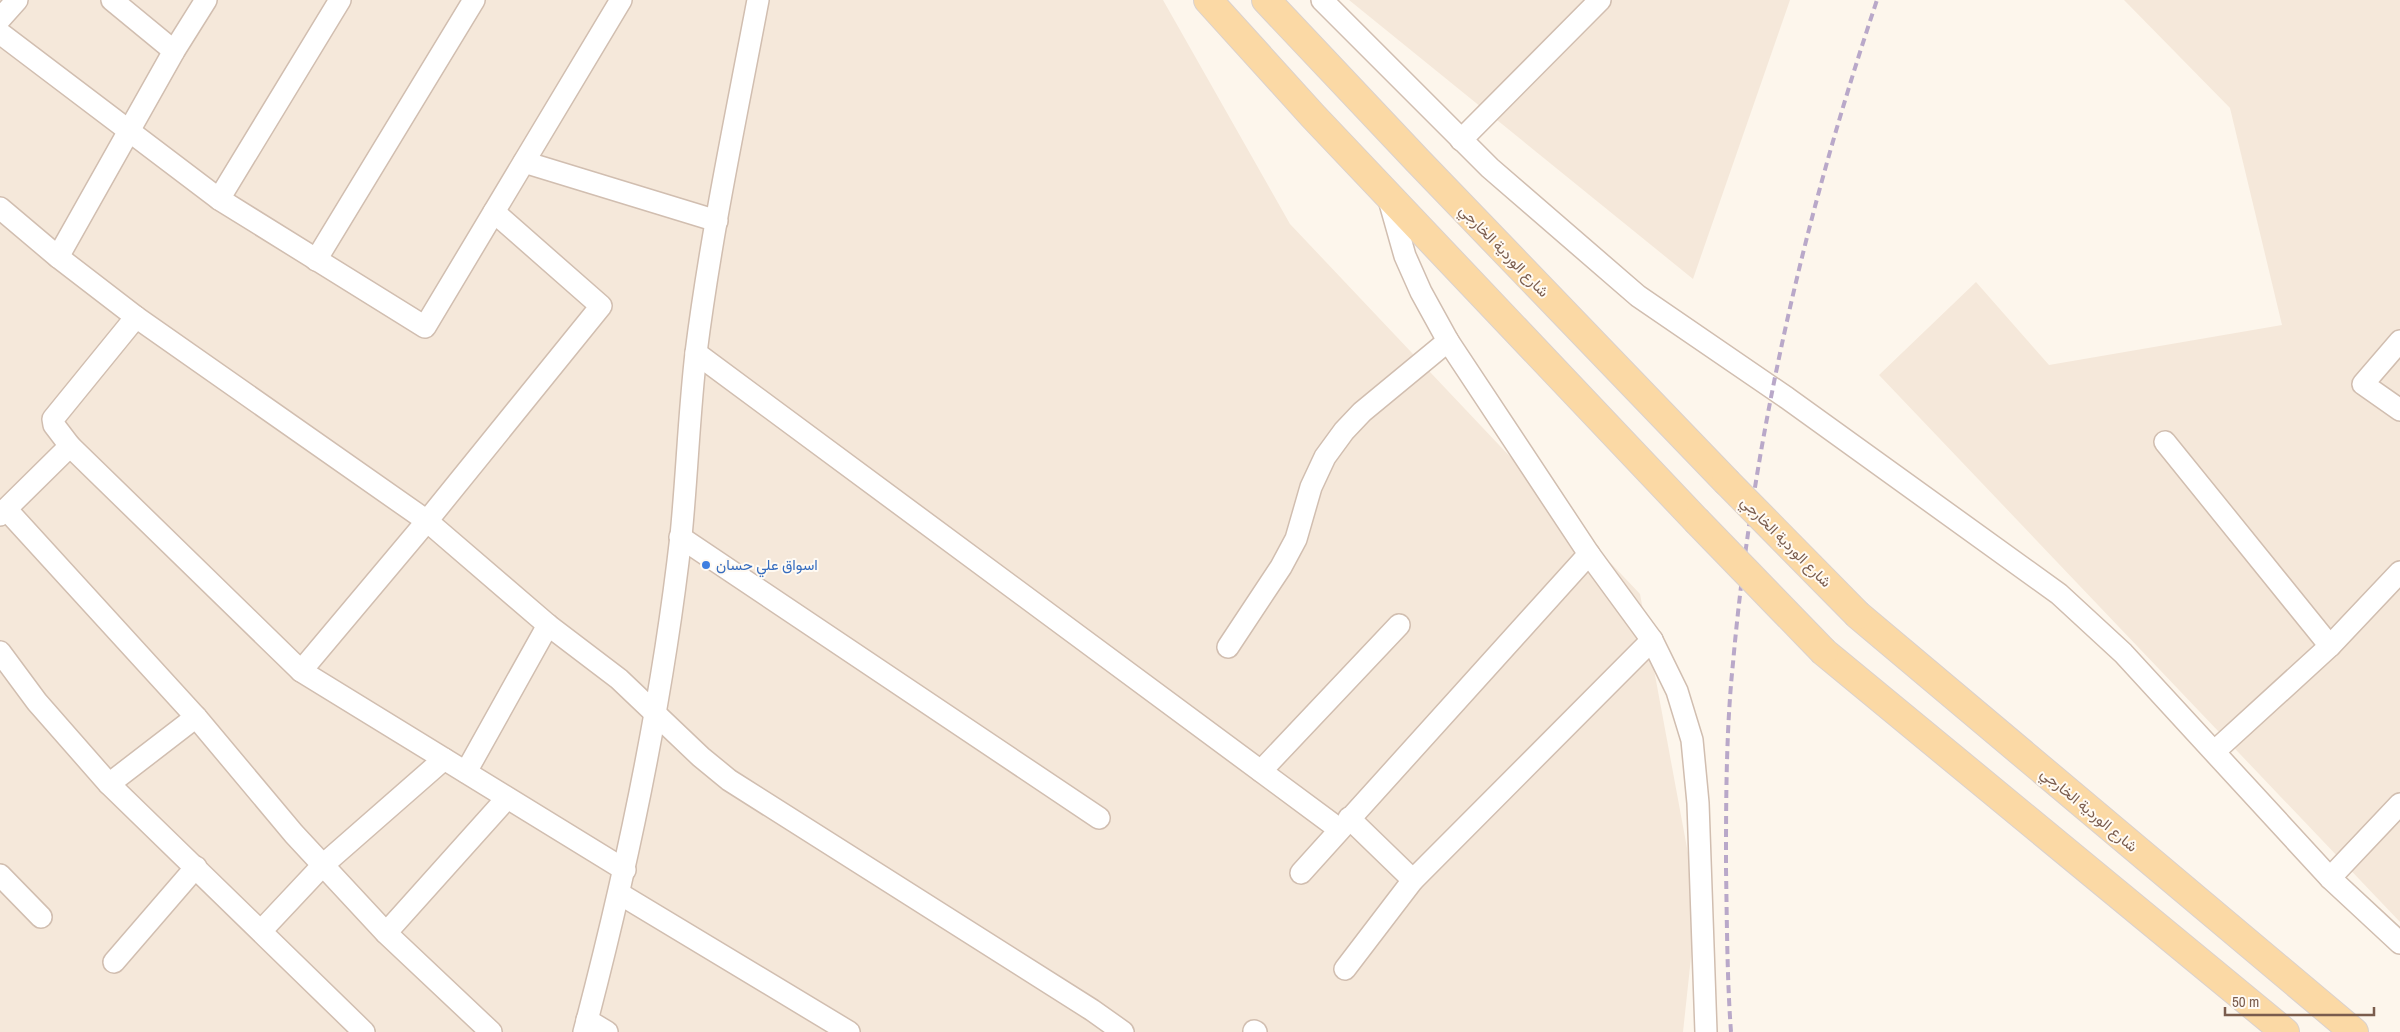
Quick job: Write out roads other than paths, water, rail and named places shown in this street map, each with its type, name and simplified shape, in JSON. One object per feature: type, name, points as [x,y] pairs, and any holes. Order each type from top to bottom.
[{"type":"main road","points":[[1208,0],[1313,116],[1696,520],[1824,652],[2284,1032]]},
{"type":"main road","name":"شارع الوردية الخارجي","points":[[1266,0],[1726,481],[1858,615],[2354,1032]]},
{"type":"street","points":[[0,19],[17,0]]},
{"type":"street","points":[[112,0],[174,51]]},
{"type":"street","points":[[58,257],[174,51],[206,0]]},
{"type":"street","points":[[219,199],[340,0]]},
{"type":"street","points":[[316,260],[474,0]]},
{"type":"street","points":[[0,33],[128,132],[219,199],[426,327],[620,0]]},
{"type":"street","points":[[607,1032],[586,1026],[626,870],[655,711],[680,537],[696,353],[758,0]]},
{"type":"street","points":[[1322,0],[1490,168],[1638,296],[1787,398],[2059,594],[2123,653],[2330,878],[2400,943]]},
{"type":"street","points":[[1462,140],[1600,0]]},
{"type":"street","points":[[524,162],[718,220]]},
{"type":"street","points":[[1386,191],[1405,256],[1421,292],[1448,341],[1589,554],[1652,640],[1677,691],[1692,740],[1698,803],[1706,1032]]},
{"type":"street","points":[[0,208],[58,257],[136,317],[427,521],[548,625],[619,679],[655,711],[701,758],[729,780],[1092,1010],[1123,1032]]},
{"type":"street","points":[[301,671],[427,521],[601,306],[494,212]]},
{"type":"street","points":[[136,317],[53,419],[54,425],[70,446],[301,671],[626,870]]},
{"type":"street","points":[[1228,648],[1281,567],[1296,539],[1311,487],[1325,457],[1344,431],[1362,412],[1448,341]]},
{"type":"street","points":[[2400,341],[2363,384],[2400,410]]},
{"type":"street","points":[[696,353],[1262,771],[1344,824],[1413,880]]},
{"type":"street","points":[[2165,442],[2330,646]]},
{"type":"street","points":[[70,446],[4,513],[196,717],[323,865],[386,933],[491,1032]]},
{"type":"street","points":[[680,537],[1099,818]]},
{"type":"street","points":[[1301,873],[1589,554]]},
{"type":"street","points":[[2215,751],[2330,646],[2400,572]]},
{"type":"street","points":[[466,772],[548,625]]},
{"type":"street","points":[[1262,771],[1399,625]]},
{"type":"street","points":[[1344,969],[1413,880],[1652,640]]},
{"type":"street","points":[[0,652],[36,702],[109,784],[364,1032]]},
{"type":"street","points":[[109,784],[196,717]]},
{"type":"street","points":[[261,931],[323,865],[444,759]]},
{"type":"street","points":[[386,933],[507,798]]},
{"type":"street","points":[[2330,878],[2400,804]]},
{"type":"street","points":[[114,962],[196,867]]},
{"type":"street","points":[[0,876],[40,917]]},
{"type":"street","points":[[620,894],[849,1032]]},
{"type":"railway","points":[[1731,1032],[1728,971],[1726,791],[1731,689],[1742,579],[1768,411],[1805,245],[1851,81],[1877,0]]},
{"type":"place","name":"اسواق علي حسان","points":[[706,565]]}]
